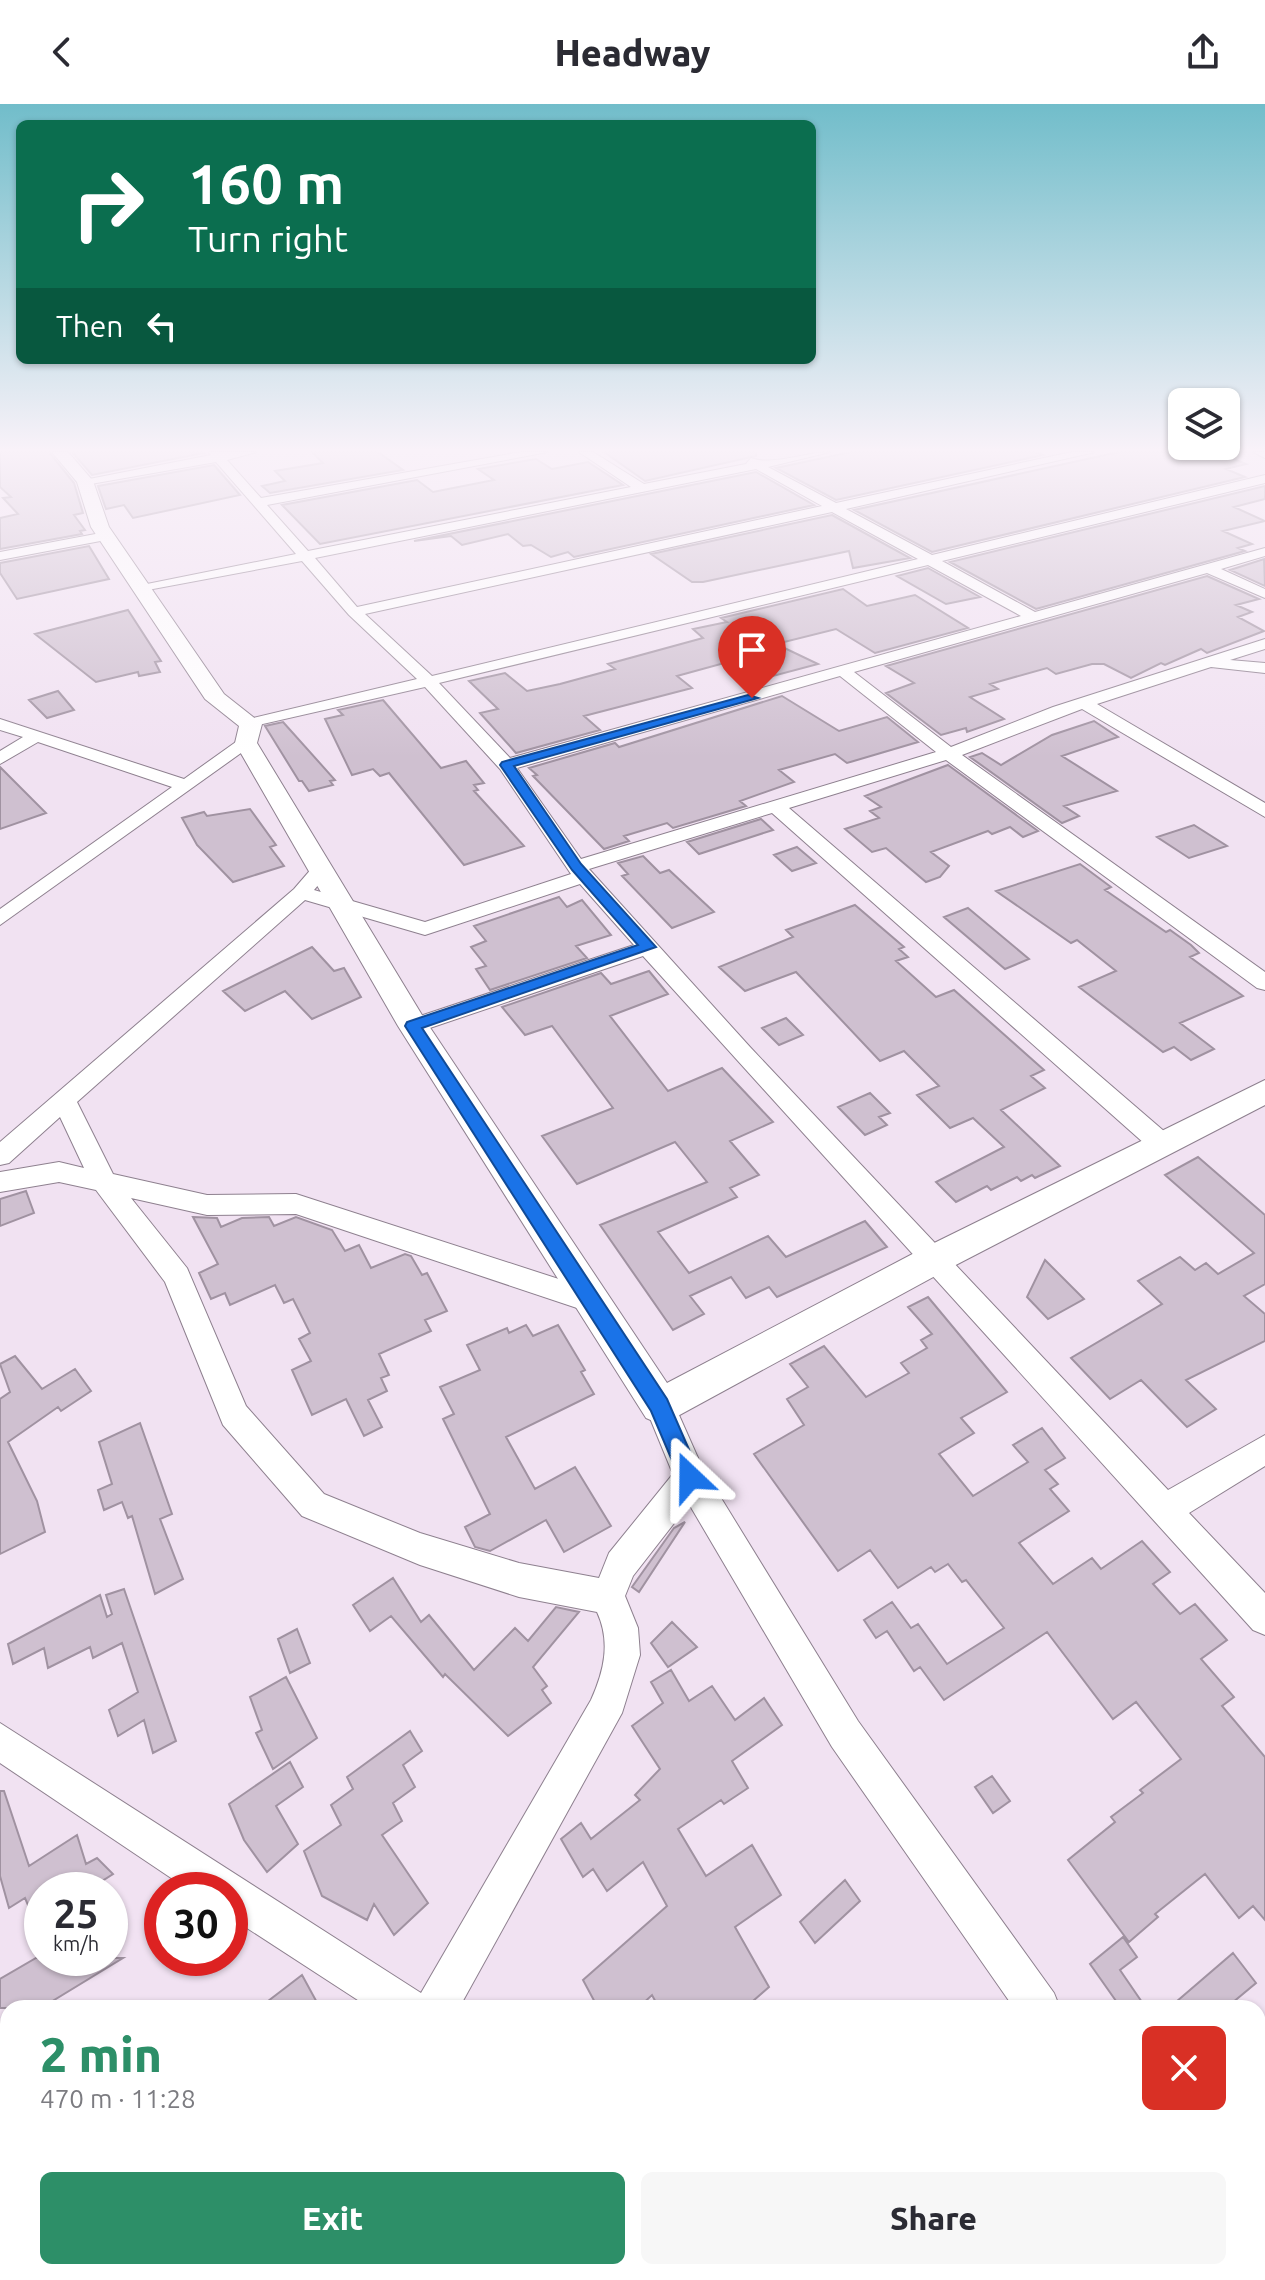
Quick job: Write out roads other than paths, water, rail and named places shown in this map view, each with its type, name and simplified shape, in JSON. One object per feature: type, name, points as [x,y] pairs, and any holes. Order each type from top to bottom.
[{"type":"street","points":[[118,554],[216,699],[248,734],[311,882],[341,906],[413,1026],[660,1406],[690,1477],[845,1734],[1033,2000]]},
{"type":"street","points":[[301,554],[354,612],[427,680],[506,765],[581,872],[742,1053],[1265,1618]]},
{"type":"street","points":[[142,589],[321,554]]},
{"type":"street","points":[[354,612],[619,554]]},
{"type":"street","points":[[917,554],[1032,616]]},
{"type":"street","points":[[0,919],[184,785],[248,734],[427,680],[956,554]]},
{"type":"street","points":[[506,765],[1259,554]]},
{"type":"street","points":[[1208,568],[1265,594]]},
{"type":"street","points":[[341,906],[425,929],[581,872],[949,754],[1084,703],[1265,644]]},
{"type":"street","points":[[1205,664],[1265,668]]},
{"type":"street","points":[[844,672],[949,754],[1265,983]]},
{"type":"street","points":[[0,700],[4,725],[184,785]]},
{"type":"street","points":[[1084,703],[1265,811]]},
{"type":"street","points":[[0,759],[35,737]]},
{"type":"street","points":[[777,808],[1163,1145]]},
{"type":"street","points":[[0,1156],[65,1103],[311,882]]},
{"type":"street","points":[[413,1026],[648,947]]},
{"type":"street","points":[[660,1406],[935,1259],[1265,1091]]},
{"type":"street","points":[[65,1103],[104,1182],[177,1276],[234,1415],[313,1505],[420,1549],[519,1580],[608,1597]]},
{"type":"street","points":[[0,1182],[59,1172],[207,1205],[296,1204],[592,1301]]},
{"type":"street","points":[[1166,1509],[1265,1449]]},
{"type":"street","points":[[441,2000],[604,1713],[623,1668],[622,1624],[608,1597],[621,1565],[690,1477]]},
{"type":"street","points":[[0,1741],[197,1872]]},
{"type":"street","points":[[248,1906],[395,2000]]}]
